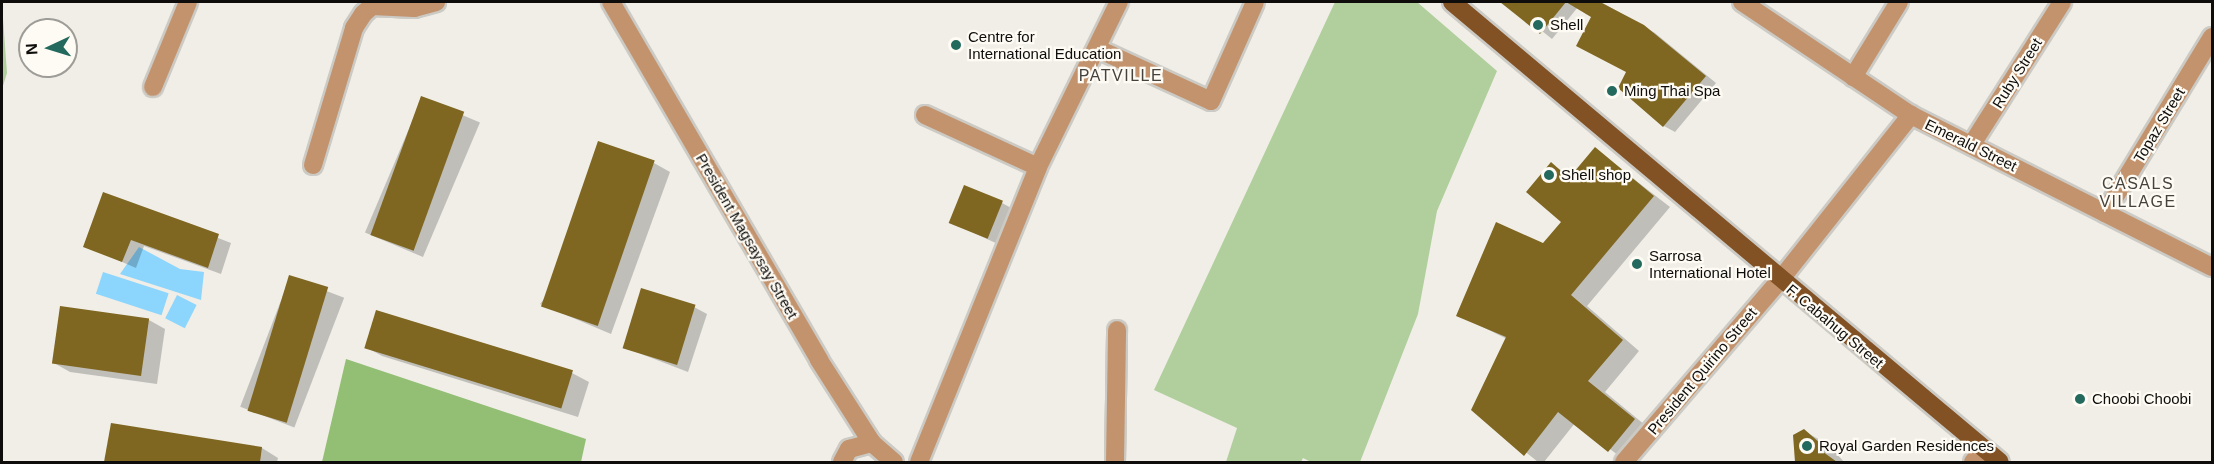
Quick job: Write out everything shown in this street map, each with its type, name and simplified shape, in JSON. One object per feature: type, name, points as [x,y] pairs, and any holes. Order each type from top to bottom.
[{"type":"main road","name":"F. Cabahug Street","points":[[1452,2],[1780,280],[1978,456],[2000,462]]},
{"type":"street","points":[[153,87],[188,2]]},
{"type":"street","points":[[313,165],[354,28],[363,14],[372,6],[414,8],[435,2]]},
{"type":"street","name":"President Magsaysay Street","points":[[611,2],[801,330],[872,443],[894,462]]},
{"type":"street","points":[[919,462],[1038,167],[1064,108],[1098,49],[1119,2]]},
{"type":"street","points":[[1098,49],[1211,101],[1256,2]]},
{"type":"street","name":"Emerald Street","points":[[1742,2],[1911,116],[1972,144],[2212,267]]},
{"type":"street","points":[[1853,77],[1899,2]]},
{"type":"street","name":"Ruby Street","points":[[1972,144],[2062,2]]},
{"type":"street","name":"Topaz Street","points":[[2105,213],[2212,37]]},
{"type":"street","points":[[925,115],[1038,167]]},
{"type":"street","name":"President Quirino Street","points":[[1624,462],[1780,280],[1911,116]]},
{"type":"street","points":[[1115,462],[1117,330]]},
{"type":"street","points":[[842,462],[849,449],[872,443]]},
{"type":"green space","points":[[1335,2],[1417,2],[1497,71],[1437,211],[1418,314],[1360,462],[1311,462],[1303,458],[1301,462],[1226,462],[1237,428],[1154,390]]},
{"type":"green space","points":[[2,5],[7,73],[2,89]]},
{"type":"green space","points":[[346,359],[586,439],[581,462],[322,462]]},
{"type":"water","points":[[139,247],[180,269],[204,272],[201,300],[120,274]]},
{"type":"water","points":[[103,272],[169,293],[162,315],[96,294]]},
{"type":"water","points":[[177,295],[197,305],[185,328],[165,318]]},
{"type":"building","name":"Shell","points":[[1500,2],[1566,2],[1540,34]]},
{"type":"building","points":[[1566,2],[1600,2],[1644,25],[1706,76],[1663,127],[1618,88],[1626,72],[1576,46],[1591,17]]},
{"type":"building","points":[[421,96],[464,112],[414,251],[370,235]]},
{"type":"building","points":[[598,141],[655,161],[598,326],[541,306]]},
{"type":"building","points":[[1595,147],[1654,196],[1571,295],[1623,340],[1588,381],[1635,419],[1608,452],[1558,412],[1524,456],[1471,410],[1506,337],[1456,316],[1496,222],[1543,243],[1561,222],[1526,192],[1551,162],[1569,178]]},
{"type":"building","points":[[964,185],[1003,201],[988,239],[949,223]]},
{"type":"building","points":[[103,192],[219,234],[208,268],[131,240],[122,262],[83,247]]},
{"type":"building","points":[[289,275],[328,287],[287,423],[247,411]]},
{"type":"building","points":[[641,288],[696,305],[677,365],[623,348]]},
{"type":"building","points":[[60,306],[149,319],[141,376],[52,363]]},
{"type":"building","points":[[376,310],[573,370],[561,408],[364,348]]},
{"type":"building","points":[[111,423],[262,447],[260,462],[104,462]]},
{"type":"building","name":"Royal Garden Residences","points":[[1804,429],[1821,444],[1819,449],[1837,462],[1795,462],[1793,435]]},
{"type":"place","name":"Shell","points":[[1538,25]]},
{"type":"place","name":"Centre for International Education","points":[[956,45]]},
{"type":"place","name":"Ming Thai Spa","points":[[1612,91]]},
{"type":"place","name":"Shell shop","points":[[1549,175]]},
{"type":"place","name":"Sarrosa International Hotel","points":[[1637,264]]},
{"type":"place","name":"Choobi Choobi","points":[[2080,399]]},
{"type":"place","name":"Royal Garden Residences","points":[[1807,446]]},
{"type":"district","name":"PATVILLE","points":[[1121,76]]},
{"type":"district","name":"CASALS VILLAGE","points":[[2138,193]]}]
